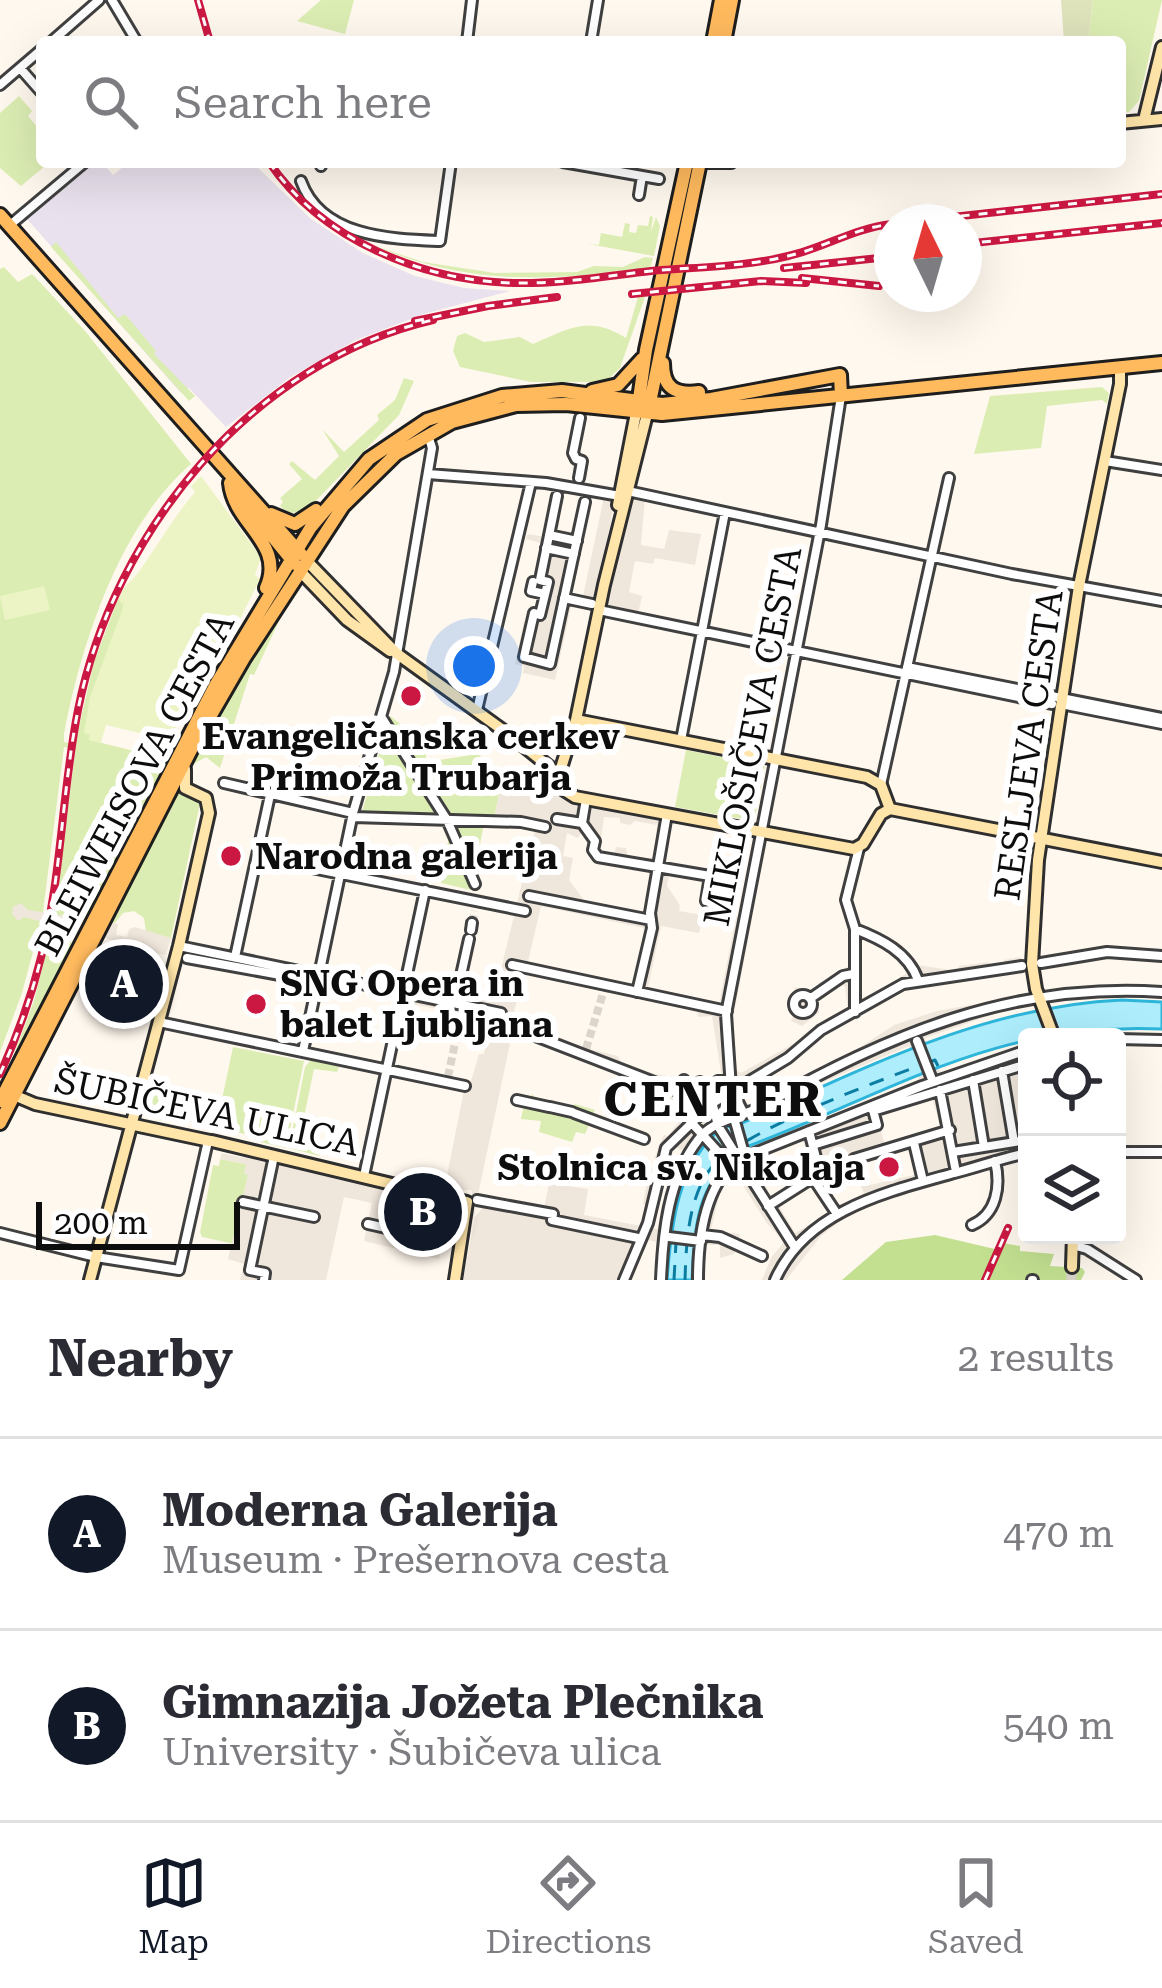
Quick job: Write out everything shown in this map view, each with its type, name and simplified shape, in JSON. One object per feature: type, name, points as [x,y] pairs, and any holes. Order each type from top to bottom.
[{"type":"main road","points":[[714,36],[722,0]]},
{"type":"main road","points":[[725,36],[732,0]]},
{"type":"main road","points":[[1144,121],[1162,47]]},
{"type":"main road","points":[[1126,122],[1162,118]]},
{"type":"main road","points":[[643,408],[644,355],[687,168]]},
{"type":"main road","points":[[557,781],[576,720],[596,607],[662,347],[699,168]]},
{"type":"main road","points":[[5,220],[265,511],[298,560]]},
{"type":"main road","points":[[662,347],[663,374],[670,388],[724,396]]},
{"type":"main road","points":[[265,511],[298,523],[332,500],[377,452],[436,416],[502,395],[613,388],[644,355]]},
{"type":"main road","points":[[601,396],[627,385],[644,355]]},
{"type":"main road","points":[[298,560],[367,478],[396,454],[470,415],[516,405],[643,408],[842,396],[1162,363]]},
{"type":"main road","name":"RESLJEVA CESTA","points":[[1051,1028],[1039,998],[1032,952],[1041,837],[1058,702],[1120,367]]},
{"type":"main road","points":[[573,392],[643,408],[840,375],[842,396]]},
{"type":"main road","points":[[215,459],[230,483],[298,560],[396,653],[548,766],[557,781],[579,798],[859,848],[886,808],[881,785],[867,777],[576,720]]},
{"type":"main road","points":[[230,483],[236,506],[261,538],[273,564],[252,623]]},
{"type":"main road","points":[[298,560],[332,500]]},
{"type":"main road","name":"BLEIWEISOVA CESTA","points":[[0,1123],[7,1096],[252,623],[298,560]]},
{"type":"main road","name":"BLEIWEISOVA CESTA","points":[[179,768],[298,560]]},
{"type":"main road","points":[[90,1280],[179,946],[209,809],[206,798],[184,788],[179,768]]},
{"type":"main road","points":[[886,808],[1162,862]]},
{"type":"main road","name":"ŠUBIČEVA ULICA","points":[[7,1096],[472,1201]]},
{"type":"main road","points":[[455,1280],[472,1201]]},
{"type":"main road","points":[[1072,1268],[1073,1244]]},
{"type":"street","points":[[58,36],[99,0]]},
{"type":"street","points":[[112,0],[133,36]]},
{"type":"street","points":[[468,36],[472,0]]},
{"type":"street","points":[[592,36],[598,0]]},
{"type":"street","points":[[0,85],[36,55]]},
{"type":"street","points":[[20,68],[36,86]]},
{"type":"street","points":[[5,220],[77,168]]},
{"type":"street","points":[[301,181],[313,201],[352,230],[368,236],[440,241],[451,168]]},
{"type":"street","points":[[597,168],[659,178]]},
{"type":"street","points":[[639,195],[642,176]]},
{"type":"street","name":"MIKLOŠIČEVA CESTA","points":[[725,1082],[727,1011],[842,396]]},
{"type":"street","points":[[579,478],[583,460],[573,453],[580,418]]},
{"type":"street","points":[[303,1052],[353,815],[396,653],[432,448],[428,435]]},
{"type":"street","points":[[1106,461],[1162,470]]},
{"type":"street","points":[[428,474],[623,493],[1162,601]]},
{"type":"street","points":[[881,785],[949,478]]},
{"type":"street","points":[[477,710],[531,482]]},
{"type":"street","points":[[557,496],[540,580],[548,582],[540,615],[534,613],[524,657],[550,664],[585,502]]},
{"type":"street","points":[[681,741],[725,512]]},
{"type":"street","points":[[549,535],[577,541]]},
{"type":"street","points":[[546,548],[574,554]]},
{"type":"street","points":[[533,582],[531,591],[565,595],[596,607],[702,631],[1162,721]]},
{"type":"street","points":[[382,718],[447,820],[475,884]]},
{"type":"street","points":[[224,783],[353,815],[545,826]]},
{"type":"street","points":[[235,957],[270,795]]},
{"type":"street","points":[[582,823],[586,805]]},
{"type":"street","points":[[638,992],[651,920],[654,867],[666,816]]},
{"type":"street","points":[[556,819],[582,823],[595,841],[593,850],[598,857],[710,876],[706,901]]},
{"type":"street","points":[[855,1012],[854,929],[846,906],[859,848]]},
{"type":"street","points":[[257,857],[425,890],[476,906],[525,911]]},
{"type":"street","points":[[364,1176],[425,890]]},
{"type":"street","points":[[529,896],[651,920]]},
{"type":"street","points":[[854,929],[892,946],[918,980]]},
{"type":"street","points":[[460,980],[470,930]]},
{"type":"street","points":[[179,946],[319,978]]},
{"type":"street","points":[[1041,963],[1107,952],[1162,956]]},
{"type":"street","points":[[187,958],[459,1004],[685,1088],[711,1103]]},
{"type":"street","points":[[512,965],[727,1011]]},
{"type":"street","points":[[625,1280],[646,1227],[651,1186],[663,1147],[711,1103],[725,1082],[795,1056],[821,1030],[903,984],[989,966],[1022,966]]},
{"type":"street","points":[[811,998],[853,974]]},
{"type":"street","points":[[661,1280],[672,1197],[702,1134],[810,1078],[915,1036],[1039,998],[1088,990],[1162,992]]},
{"type":"street","points":[[159,1022],[465,1086]]},
{"type":"street","points":[[915,1036],[928,1070],[940,1085],[954,1170]]},
{"type":"street","points":[[1126,1040],[1162,1040]]},
{"type":"street","points":[[690,1121],[709,1143],[736,1158],[1018,1054]]},
{"type":"street","points":[[940,1085],[1018,1067]]},
{"type":"street","points":[[1002,1071],[1014,1142]]},
{"type":"street","points":[[973,1080],[984,1147]]},
{"type":"street","points":[[685,1088],[700,1082]]},
{"type":"street","points":[[698,1280],[699,1239],[712,1193],[736,1158],[738,1119],[725,1082]]},
{"type":"street","points":[[710,1089],[718,1125],[794,1246]]},
{"type":"street","points":[[518,1100],[573,1112],[644,1139]]},
{"type":"street","points":[[813,1145],[877,1125],[872,1109]]},
{"type":"street","points":[[856,1163],[854,1159],[950,1130]]},
{"type":"street","points":[[809,1131],[816,1176],[837,1214]]},
{"type":"street","points":[[0,1233],[96,1257],[183,1268],[210,1141]]},
{"type":"street","points":[[953,1152],[1018,1141]]},
{"type":"street","points":[[914,1143],[923,1181]]},
{"type":"street","points":[[1126,1152],[1162,1152]]},
{"type":"street","points":[[264,1280],[265,1273],[250,1270],[274,1155]]},
{"type":"street","points":[[775,1280],[794,1246],[869,1197],[1018,1155]]},
{"type":"street","points":[[972,1225],[992,1208],[998,1179],[995,1161]]},
{"type":"street","points":[[768,1206],[816,1176]]},
{"type":"street","points":[[472,1201],[553,1214],[552,1220],[638,1238]]},
{"type":"street","points":[[243,1202],[314,1217]]},
{"type":"street","points":[[368,1224],[428,1238]]},
{"type":"street","points":[[669,1238],[721,1237],[781,1265]]},
{"type":"street","points":[[1080,1244],[1136,1280]]},
{"type":"shaded area","points":[[89,168],[107,168],[113,175],[122,168],[258,168],[311,219],[363,253],[415,276],[464,288],[510,291],[424,314],[356,340],[289,378],[226,427],[189,388],[181,393],[27,219]]},
{"type":"shaded area","points":[[604,497],[612,499],[613,508],[595,611],[571,607],[555,680],[523,673],[524,666],[515,664],[524,621],[530,622],[536,605],[541,583],[530,580],[537,577],[544,544],[526,539],[527,534],[546,537],[553,527],[575,532],[569,593],[583,596]]},
{"type":"shaded area","points":[[631,497],[645,498],[641,545],[664,549],[669,530],[701,534],[695,565],[655,558],[653,564],[635,561],[629,592],[642,596],[638,614],[607,606]]},
{"type":"shaded area","points":[[537,765],[548,779],[550,794],[671,818],[661,864],[671,867],[667,886],[679,911],[697,914],[702,920],[699,933],[661,926],[648,988],[719,1004],[736,917],[752,919],[733,1019],[736,1070],[741,1073],[793,1044],[795,1048],[820,1023],[848,1012],[845,986],[833,985],[817,997],[819,1013],[802,1026],[791,1021],[794,1013],[789,1007],[795,987],[817,993],[819,982],[826,983],[850,965],[852,926],[842,904],[853,858],[862,861],[849,900],[856,923],[895,943],[917,965],[958,971],[959,966],[1004,965],[1004,960],[1021,957],[1023,969],[911,985],[841,1022],[793,1061],[739,1089],[750,1108],[839,1061],[894,1025],[937,1011],[1027,995],[1029,1002],[925,1038],[943,1074],[1018,1050],[1018,1149],[953,1167],[955,1178],[848,1215],[821,1236],[786,1280],[762,1280],[784,1242],[734,1171],[720,1192],[711,1230],[740,1234],[734,1254],[720,1258],[720,1245],[705,1245],[703,1280],[692,1280],[694,1247],[670,1243],[666,1249],[644,1239],[629,1280],[463,1280],[475,1217],[484,1206],[475,1202],[471,1190],[444,1191],[466,1080],[471,1081],[479,1054],[484,1054],[489,1024],[483,1018],[406,1003],[410,984],[489,1001],[494,998],[535,829],[494,819],[503,775],[514,772],[524,780]],"holes":[[[604,817],[620,818],[620,823],[630,825],[635,821],[657,825],[654,858],[628,857],[626,848],[616,847],[614,855],[599,852]],[[567,833],[578,838],[581,833],[598,862],[652,872],[644,916],[589,907],[569,880],[573,858],[563,856]],[[541,906],[648,929],[631,987],[527,966]],[[863,939],[890,948],[909,971],[875,997],[861,1002],[858,943]],[[525,972],[697,1012],[698,1017],[712,1016],[722,1079],[698,1081],[655,1074],[621,1062],[618,1056],[574,1045],[516,1021],[513,1015]],[[512,1034],[666,1090],[664,1110],[685,1114],[659,1145],[647,1182],[641,1226],[584,1215],[588,1189],[549,1183],[544,1208],[478,1195]],[[909,1046],[920,1083],[752,1150],[750,1146],[740,1149],[718,1168],[699,1210],[694,1238],[671,1230],[681,1181],[686,1168],[711,1141],[706,1134],[732,1121],[740,1125],[793,1100],[792,1095]],[[932,1098],[941,1128],[885,1145],[876,1115]],[[802,1138],[813,1171],[772,1197],[750,1161]],[[673,1146],[688,1153],[663,1230],[651,1228]],[[912,1148],[918,1174],[866,1186],[860,1161]],[[844,1150],[864,1193],[833,1209],[819,1184],[828,1179],[822,1157]],[[814,1185],[830,1213],[795,1233],[779,1206]]]},
{"type":"shaded area","points":[[21,903],[28,910],[118,924],[116,935],[127,937],[135,927],[171,938],[166,955],[144,951],[141,967],[130,965],[134,957],[129,955],[125,955],[126,964],[116,962],[120,942],[24,917],[18,921],[13,907]]},
{"type":"shaded area","points":[[222,1153],[244,1158],[246,1154],[454,1204],[460,1212],[390,1196],[386,1211],[428,1222],[426,1231],[443,1235],[439,1259],[364,1241],[372,1203],[344,1197],[326,1280],[240,1280],[244,1264],[228,1259],[248,1175],[244,1174],[246,1164],[220,1159]]},
{"type":"green space","points":[[321,0],[354,0],[345,34],[297,21]]},
{"type":"green space","points":[[1061,0],[1093,0],[1089,36],[1064,36]]},
{"type":"green space","points":[[1093,0],[1162,0],[1139,101],[1129,112],[1126,36],[1089,36]]},
{"type":"green space","points":[[19,96],[32,111],[28,116],[36,126],[36,168],[43,168],[21,186],[0,168],[0,113]]},
{"type":"green space","points":[[650,216],[651,232],[656,217],[660,226],[654,256],[588,244],[599,245],[601,233],[622,237],[625,223],[630,224],[629,232],[636,233],[638,225],[648,226]]},
{"type":"green space","points":[[56,242],[118,318],[125,314],[154,354],[195,396],[189,401],[51,247]]},
{"type":"green space","points":[[372,245],[423,262],[495,273],[577,272],[653,258],[650,269],[509,277],[443,268],[409,259]]},
{"type":"green space","points":[[4,267],[18,282],[32,274],[37,279],[86,332],[191,464],[143,520],[107,588],[81,663],[64,734],[64,742],[75,744],[94,662],[118,599],[124,604],[90,740],[150,755],[168,750],[170,761],[75,947],[77,933],[73,932],[69,953],[0,1091],[34,1001],[53,924],[41,922],[0,1052],[0,269]],"holes":[[[64,747],[74,749],[75,754],[54,915],[43,913],[44,904]]]},
{"type":"green space","points":[[638,297],[645,297],[620,368],[605,382],[531,382],[460,367],[453,351],[457,336],[465,333],[484,342],[520,337],[533,344],[590,326],[626,338]]},
{"type":"green space","points":[[404,378],[414,381],[399,415],[308,509],[293,513],[280,506],[280,498],[302,479],[289,464],[292,461],[315,480],[339,456],[322,429],[344,452],[379,420],[377,415],[395,400]]},
{"type":"green space","points":[[1102,387],[1109,393],[1107,404],[1102,400],[1047,406],[1041,448],[974,454],[990,396]]},
{"type":"green space","points":[[201,476],[261,557],[255,575],[260,579],[172,735],[158,731],[156,737],[106,725],[101,743],[89,740],[90,735],[84,733],[90,697],[124,605],[118,599],[195,492],[191,486]]},
{"type":"green space","points":[[44,586],[50,610],[5,620],[0,596]]},
{"type":"green space","points":[[292,593],[254,675],[250,674],[220,768],[206,757],[190,766]]},
{"type":"green space","points":[[390,716],[426,743],[426,762],[478,754],[503,775],[494,819],[485,819],[471,890],[441,883],[452,818],[361,815]]},
{"type":"green space","points":[[686,750],[765,766],[754,821],[675,807]]},
{"type":"green space","points":[[179,786],[201,799],[171,938],[146,933],[144,918],[134,911],[109,924]]},
{"type":"green space","points":[[233,1047],[304,1061],[286,1148],[216,1128]]},
{"type":"green space","points":[[311,1060],[339,1067],[337,1072],[314,1069],[298,1146],[320,1151],[319,1156],[289,1148],[305,1067]]},
{"type":"green space","points":[[155,1076],[165,1087],[161,1103],[168,1105],[167,1099],[171,1100],[170,1109],[203,1116],[213,1094],[218,1094],[211,1127],[146,1110]]},
{"type":"green space","points":[[532,1094],[539,1102],[595,1110],[590,1119],[597,1125],[590,1123],[585,1134],[576,1132],[572,1142],[539,1132],[541,1121],[521,1119],[525,1100]]},
{"type":"green space","points":[[220,1159],[246,1164],[248,1175],[234,1244],[202,1237],[200,1232],[213,1165],[219,1166]]},
{"type":"green space","points":[[935,1235],[999,1250],[1003,1243],[1020,1246],[1020,1251],[1054,1254],[1050,1266],[1085,1272],[1081,1280],[842,1280],[886,1242]]},
{"type":"water","points":[[1162,1002],[1162,1029],[1018,1028],[1018,1043],[945,1065],[741,1149],[715,1177],[701,1207],[692,1280],[667,1280],[674,1217],[686,1176],[708,1141],[724,1126],[733,1127],[922,1045],[1020,1014],[1070,1005]]},
{"type":"ferry route","points":[[930,1062],[935,1060],[938,1066]]},
{"type":"ferry route","points":[[685,1280],[692,1210],[708,1172],[722,1157],[806,1111],[921,1065]]},
{"type":"ferry route","points":[[674,1280],[676,1242]]},
{"type":"tunnel","points":[[472,923],[475,911]]},
{"type":"tunnel","points":[[586,1049],[604,990]]},
{"type":"tunnel","points":[[448,1077],[461,1014]]},
{"type":"tunnel","points":[[1071,1280],[1072,1267]]},
{"type":"railway","points":[[198,0],[208,36]]},
{"type":"railway","points":[[274,168],[317,214],[377,251],[444,274],[479,280],[548,282],[754,262],[874,228]]},
{"type":"railway","points":[[982,214],[1162,194]]},
{"type":"railway","points":[[982,242],[1162,223]]},
{"type":"railway","points":[[784,268],[874,259]]},
{"type":"railway","points":[[802,278],[874,285]]},
{"type":"railway","points":[[632,294],[761,281],[806,283]]},
{"type":"railway","points":[[415,321],[557,297]]},
{"type":"railway","points":[[0,1074],[27,1007],[46,938],[78,710],[96,644],[123,580],[158,520],[200,464],[250,415],[306,374],[367,342],[433,320]]},
{"type":"railway","points":[[985,1280],[1008,1228]]},
{"type":"place","name":"Evangeličanska cerkev Primoža Trubarja","points":[[411,696]]},
{"type":"place","name":"Narodna galerija","points":[[231,856]]},
{"type":"place","name":"Moderna Galerija","points":[[124,984]]},
{"type":"place","name":"SNG Opera in balet Ljubljana","points":[[256,1004]]},
{"type":"place","name":"Stolnica sv. Nikolaja","points":[[889,1167]]},
{"type":"place","name":"Gimnazija Jožeta Plečnika","points":[[423,1212]]},
{"type":"district","name":"CENTER","points":[[714,1099]]}]
